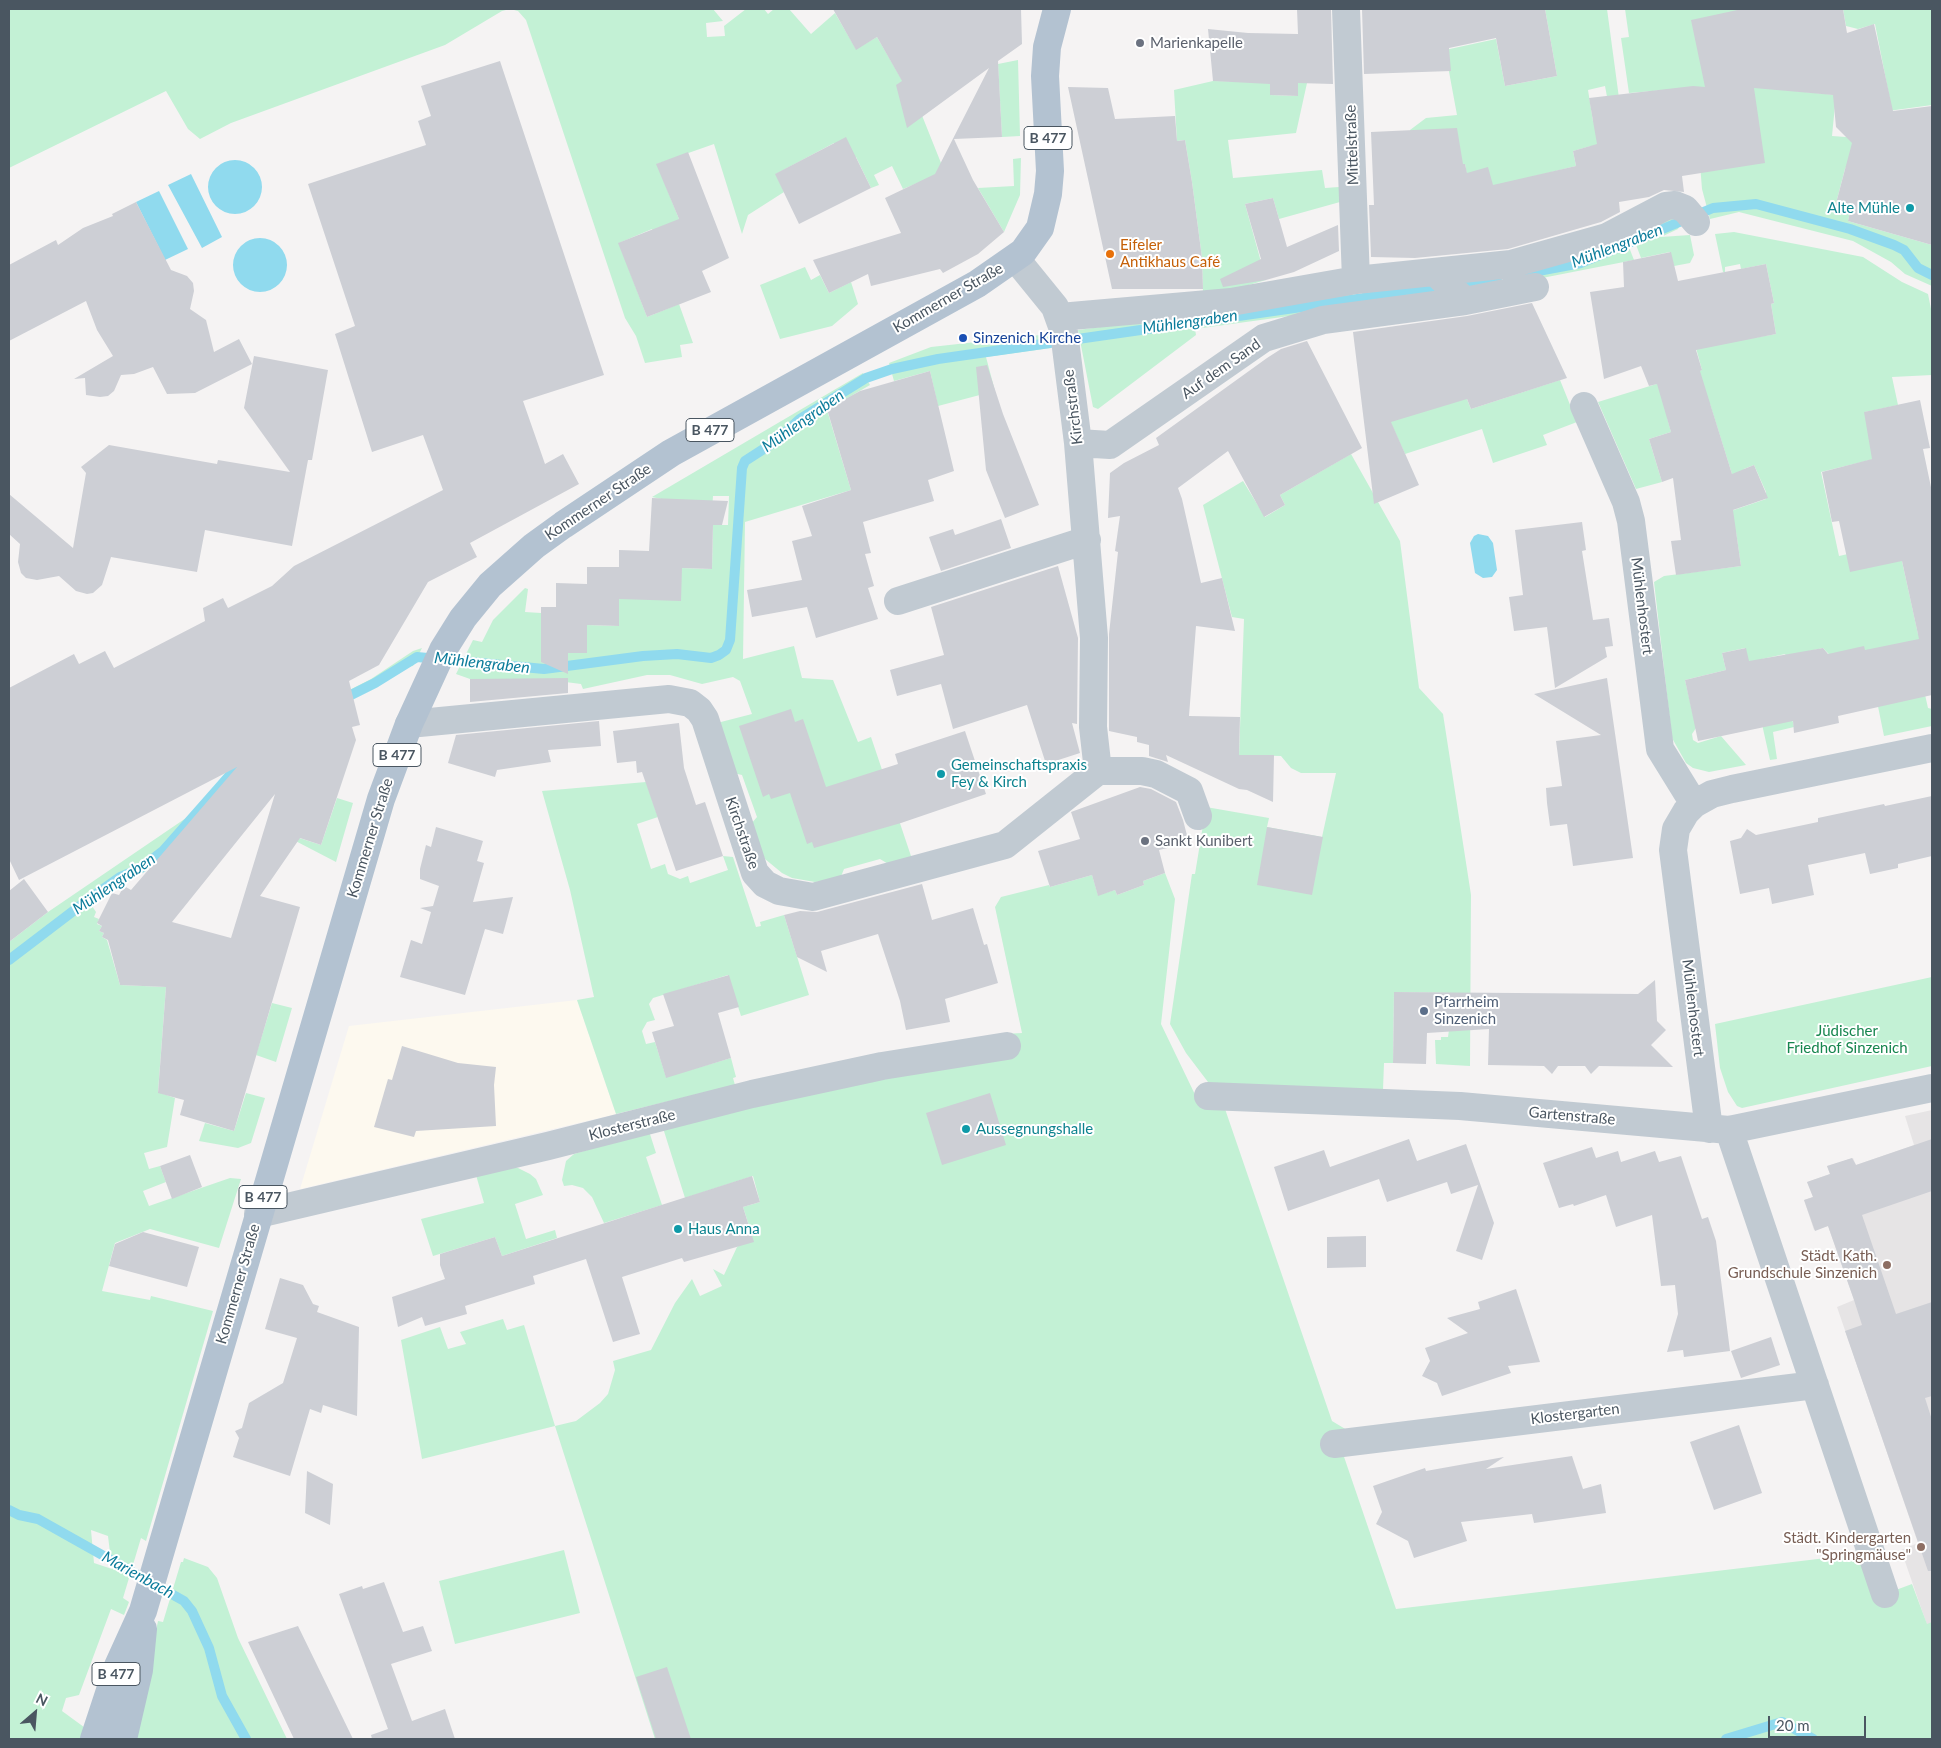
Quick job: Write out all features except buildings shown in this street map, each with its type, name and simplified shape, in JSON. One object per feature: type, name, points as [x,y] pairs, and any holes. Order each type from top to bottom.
[{"type":"main road","name":"Kommerner Straße","points":[[94,1739],[118,1666],[144,1610],[258,1214],[381,799],[409,724],[439,659],[463,618],[490,585],[521,556],[563,525],[630,479],[706,433],[977,284],[1016,259],[1030,245],[1040,228],[1048,194],[1050,172],[1045,76],[1047,47],[1057,9]]},
{"type":"main road","name":"Kommerner Straße","points":[[123,1739],[139,1670],[144,1610]]},
{"type":"street","name":"Mittelstraße","points":[[1346,9],[1356,280]]},
{"type":"street","name":"Auf dem Sand","points":[[1078,443],[1110,445],[1264,338],[1323,320],[1451,287],[1478,269],[1529,261],[1607,237],[1666,206],[1675,205],[1690,215]]},
{"type":"street","name":"Kirchstraße","points":[[409,724],[669,699],[690,703],[699,710],[704,719],[755,873],[765,884],[779,891],[813,897],[1001,847],[1098,772],[1093,727],[1094,638],[1087,540],[1078,443],[1063,332],[1055,307],[1016,259]]},
{"type":"street","name":"Auf dem Sand","points":[[1063,332],[1356,280],[1451,287],[1536,287]]},
{"type":"street","name":"Mühlenhostert","points":[[1584,406],[1626,502],[1631,521],[1660,749],[1664,759],[1694,804]]},
{"type":"street","points":[[898,601],[1087,540]]},
{"type":"street","name":"Mühlenhostert","points":[[1719,1130],[1673,850],[1676,829],[1686,812],[1694,804],[1712,794],[1932,748]]},
{"type":"street","points":[[1098,772],[1142,771],[1156,774],[1188,791],[1198,816]]},
{"type":"street","name":"Klosterstraße","points":[[258,1214],[548,1146],[752,1094],[882,1066],[1007,1046]]},
{"type":"street","name":"Gartenstraße","points":[[1208,1096],[1460,1106],[1719,1130],[1932,1088]]},
{"type":"street","points":[[1719,1130],[1815,1385],[1885,1594]]},
{"type":"street","name":"Klostergarten","points":[[1334,1444],[1815,1385]]},
{"type":"shaded area","points":[[577,1000],[616,1114],[300,1189],[349,1026]]},
{"type":"shaded area","name":"Städt. Kath. Grundschule Sinzenich","points":[[1932,1110],[1932,1622],[1927,1625],[1901,1550],[1918,1543],[1837,1307],[1854,1300],[1828,1226],[1814,1230],[1804,1200],[1813,1197],[1807,1182],[1830,1174],[1827,1166],[1853,1158],[1856,1165],[1914,1145],[1905,1116]]},
{"type":"green space","points":[[9,9],[510,9],[502,11],[445,45],[231,123],[200,139],[188,129],[166,91],[9,168]]},
{"type":"green space","points":[[510,9],[713,9],[723,21],[706,23],[707,37],[725,36],[724,26],[746,9],[764,9],[768,14],[774,9],[789,9],[811,34],[835,13],[856,49],[877,37],[913,99],[915,98],[951,188],[920,182],[903,189],[892,166],[874,175],[879,185],[871,188],[856,157],[845,163],[834,143],[776,174],[784,192],[748,215],[742,234],[714,144],[657,164],[685,234],[662,256],[652,229],[619,243],[647,317],[679,304],[693,343],[680,345],[682,357],[645,363],[636,336],[625,318],[526,20],[518,11]]},
{"type":"green space","points":[[1545,9],[1607,9],[1626,150],[1591,146],[1573,151],[1576,166],[1470,192],[1465,164],[1429,165],[1410,144],[1410,130],[1426,118],[1457,115],[1445,50],[1496,39],[1505,86],[1557,76]],"holes":[[[1605,86],[1611,118],[1593,121],[1588,90]]]},
{"type":"green space","points":[[1625,9],[1739,9],[1754,87],[1836,95],[1832,136],[1860,138],[1845,169],[1835,207],[1850,212],[1848,221],[1932,245],[1932,286],[1905,274],[1891,262],[1853,241],[1739,212],[1710,219],[1702,189],[1698,139],[1701,87],[1629,93],[1621,38],[1629,37]]},
{"type":"green space","points":[[1843,9],[1932,9],[1932,105],[1888,111],[1890,100],[1875,24],[1858,29],[1846,26]]},
{"type":"green space","points":[[1018,60],[1020,136],[1002,137],[998,64]]},
{"type":"green space","points":[[1213,81],[1270,82],[1270,95],[1297,96],[1298,83],[1307,83],[1296,133],[1228,140],[1233,178],[1322,170],[1325,188],[1339,187],[1340,202],[1279,219],[1273,198],[1245,204],[1266,280],[1242,287],[1230,295],[1203,291],[1202,258],[1185,140],[1177,141],[1174,90]]},
{"type":"green space","points":[[1021,158],[1020,195],[1004,232],[978,188],[1014,186],[1013,159]]},
{"type":"green space","points":[[1666,214],[1680,225],[1678,229],[1661,237],[1690,235],[1694,255],[1690,263],[1674,266],[1670,252],[1641,258],[1632,234]]},
{"type":"green space","points":[[1734,232],[1863,257],[1902,282],[1928,294],[1932,314],[1932,375],[1892,377],[1898,405],[1865,412],[1874,459],[1821,472],[1839,556],[1898,543],[1918,634],[1932,631],[1932,638],[1922,640],[1915,650],[1928,708],[1932,709],[1932,726],[1884,736],[1872,677],[1840,666],[1823,648],[1786,656],[1785,654],[1762,659],[1785,687],[1794,727],[1773,732],[1777,759],[1770,760],[1745,648],[1722,653],[1726,670],[1685,680],[1696,728],[1692,734],[1693,740],[1698,743],[1721,736],[1746,765],[1709,772],[1693,768],[1686,763],[1672,738],[1654,582],[1664,576],[1741,566],[1736,532],[1722,514],[1766,499],[1766,492],[1754,465],[1744,469],[1737,490],[1710,404],[1667,417],[1671,432],[1649,439],[1662,482],[1636,489],[1598,402],[1702,370],[1696,348],[1776,334],[1771,304],[1774,303],[1766,264],[1741,269],[1740,264],[1725,267],[1725,272],[1723,272],[1715,234]]},
{"type":"green space","points":[[1625,237],[1634,260],[1537,279],[1534,265]]},
{"type":"green space","points":[[805,267],[811,280],[820,275],[829,293],[851,282],[858,304],[832,326],[780,339],[760,285]]},
{"type":"green space","points":[[1435,282],[1448,295],[1363,306],[1362,292]]},
{"type":"green space","points":[[1353,293],[1355,307],[1195,329],[1196,335],[1098,409],[1093,407],[1078,330]]},
{"type":"green space","points":[[1049,334],[1051,348],[986,357],[995,391],[938,406],[930,371],[894,381],[889,363],[931,347]]},
{"type":"green space","points":[[863,373],[870,385],[827,410],[851,490],[745,522],[743,659],[794,646],[802,678],[833,680],[858,742],[871,737],[912,859],[890,865],[880,859],[844,869],[840,879],[815,882],[792,878],[782,873],[765,859],[759,847],[751,824],[757,817],[742,775],[733,773],[717,723],[752,714],[740,681],[733,677],[702,684],[670,675],[647,675],[583,689],[581,684],[542,679],[470,679],[456,674],[473,640],[482,642],[493,620],[525,588],[528,589],[525,612],[541,613],[541,653],[586,653],[587,625],[618,626],[619,579],[681,568],[712,569],[713,525],[728,525],[729,496],[713,496],[712,510],[652,497]]},
{"type":"green space","points":[[1560,380],[1577,422],[1543,435],[1547,445],[1493,463],[1482,429],[1405,454],[1384,408],[1461,385],[1471,409]]},
{"type":"green space","points":[[1351,454],[1400,541],[1419,688],[1443,714],[1471,895],[1470,1066],[1436,1064],[1435,1040],[1441,1040],[1441,1037],[1448,1037],[1454,993],[1394,992],[1393,1063],[1384,1063],[1383,1090],[1229,1088],[1208,1082],[1186,1053],[1170,1024],[1192,874],[1195,874],[1206,807],[1269,818],[1267,827],[1322,837],[1336,773],[1301,773],[1291,768],[1281,756],[1239,755],[1244,619],[1232,617],[1203,505],[1243,481],[1265,517],[1285,505],[1280,495]]},
{"type":"green space","points":[[422,648],[413,666],[404,667],[330,709],[154,867],[151,865],[146,871],[90,903],[96,912],[94,917],[99,919],[97,924],[102,926],[99,931],[104,933],[102,937],[107,940],[120,985],[166,987],[158,1092],[175,1098],[167,1147],[144,1153],[149,1169],[160,1166],[166,1182],[143,1191],[149,1206],[230,1178],[241,1179],[219,1248],[150,1229],[115,1243],[102,1291],[150,1300],[151,1296],[213,1311],[146,1541],[141,1538],[123,1598],[129,1602],[124,1615],[111,1609],[79,1695],[66,1698],[62,1711],[88,1730],[85,1739],[9,1739],[9,942],[48,912],[186,818],[213,789],[249,741],[371,679],[413,651]],"holes":[[[91,1530],[108,1536],[112,1569],[94,1563]]]},
{"type":"green space","points":[[646,782],[658,817],[637,824],[651,869],[665,864],[668,874],[680,879],[688,876],[690,883],[728,870],[723,856],[733,857],[756,927],[761,926],[760,922],[784,915],[809,995],[741,1016],[728,975],[653,998],[649,1004],[655,1020],[647,1022],[642,1031],[646,1044],[655,1042],[666,1077],[731,1058],[736,1077],[733,1078],[735,1085],[616,1114],[577,1000],[594,997],[570,890],[542,791]]},
{"type":"green space","points":[[337,798],[353,803],[336,862],[284,835],[284,833],[321,845]]},
{"type":"green space","points":[[1165,873],[1175,899],[1161,1024],[1201,1107],[1224,1106],[1332,1421],[1352,1433],[1341,1448],[1396,1609],[1860,1554],[1885,1594],[1912,1584],[1927,1624],[1932,1622],[1932,1739],[655,1739],[555,1426],[576,1421],[600,1403],[608,1394],[615,1370],[613,1361],[651,1350],[675,1303],[692,1279],[700,1296],[722,1286],[713,1269],[724,1275],[737,1247],[752,1235],[743,1207],[760,1202],[753,1176],[685,1198],[663,1128],[1004,1034],[1022,1033],[995,907],[1001,897],[1049,885],[1050,887],[1092,875],[1098,895],[1115,890],[1117,895],[1144,885],[1143,881]]},
{"type":"green space","name":"Jüdischer Friedhof Sinzenich","points":[[1932,977],[1932,1066],[1742,1108],[1737,1106],[1728,1092],[1720,1068],[1715,1024]]},
{"type":"green space","points":[[272,1003],[292,1008],[276,1062],[256,1055]]},
{"type":"green space","points":[[246,1093],[265,1098],[251,1143],[238,1148],[199,1141],[205,1123],[234,1131]]},
{"type":"green space","points":[[649,1131],[656,1153],[646,1157],[662,1205],[604,1223],[592,1197],[583,1188],[572,1185],[564,1186],[562,1180],[566,1161],[574,1154]]},
{"type":"green space","points":[[507,1168],[518,1168],[530,1174],[536,1179],[543,1195],[515,1204],[526,1239],[555,1230],[557,1238],[502,1256],[495,1237],[433,1256],[421,1219],[484,1203],[476,1175]]},
{"type":"green space","points":[[503,1319],[507,1330],[524,1325],[555,1426],[422,1459],[401,1340],[440,1327],[448,1349],[466,1344],[460,1332]]},
{"type":"green space","points":[[564,1550],[580,1613],[455,1644],[439,1581]]},
{"type":"green space","points":[[184,1558],[208,1567],[217,1578],[238,1638],[287,1739],[134,1739],[158,1621],[163,1622],[181,1562],[183,1562]]},
{"type":"water","points":[[230,160],[240,160],[250,164],[258,172],[262,187],[258,202],[250,210],[240,214],[230,214],[220,210],[212,202],[208,192],[208,182],[212,172],[220,164]]},
{"type":"water","points":[[191,174],[222,237],[202,248],[168,185]]},
{"type":"water","points":[[159,191],[188,249],[165,260],[136,202]]},
{"type":"water","points":[[255,238],[265,238],[275,242],[283,250],[287,265],[283,280],[275,288],[265,292],[255,292],[245,288],[237,280],[233,270],[233,260],[237,250],[245,242]]},
{"type":"water","points":[[1478,534],[1488,536],[1493,543],[1497,570],[1492,577],[1483,578],[1475,573],[1470,543],[1474,536]]},
{"type":"waterway","name":"Mühlengraben","points":[[1511,276],[1581,263],[1713,208],[1756,204],[1850,229],[1894,245],[1904,250],[1918,268],[1932,275]]},
{"type":"waterway","name":"Mühlengraben","points":[[341,700],[375,683],[417,657],[544,669],[643,656],[677,654],[711,658],[719,655],[726,650],[730,640],[742,468],[745,461],[776,441],[800,419],[866,378],[892,369],[938,359],[1497,279]]},
{"type":"waterway","name":"Mühlengraben","points":[[9,960],[120,877],[141,868],[163,851],[245,758]]},
{"type":"waterway","name":"Marienbach","points":[[9,1510],[19,1515],[38,1519],[184,1601],[192,1611],[209,1648],[222,1696],[246,1739]]},
{"type":"waterway","name":"Marienbach","points":[[1726,1739],[1782,1722],[1813,1739]]},
{"type":"place","name":"Marienkapelle","points":[[1140,43]]},
{"type":"place","name":"Alte Mühle","points":[[1910,208]]},
{"type":"place","name":"Eifeler Antikhaus Café","points":[[1110,254]]},
{"type":"place","name":"Sinzenich Kirche","points":[[963,338]]},
{"type":"place","name":"Gemeinschaftspraxis Fey & Kirch","points":[[941,774]]},
{"type":"place","name":"Sankt Kunibert","points":[[1145,841]]},
{"type":"place","name":"Pfarrheim Sinzenich","points":[[1424,1011]]},
{"type":"place","name":"Aussegnungshalle","points":[[966,1129]]},
{"type":"place","name":"Haus Anna","points":[[678,1229]]},
{"type":"place","name":"Städt. Kath. Grundschule Sinzenich","points":[[1887,1265]]},
{"type":"place","name":"Städt. Kindergarten \"Springmäuse\"","points":[[1921,1547]]}]
